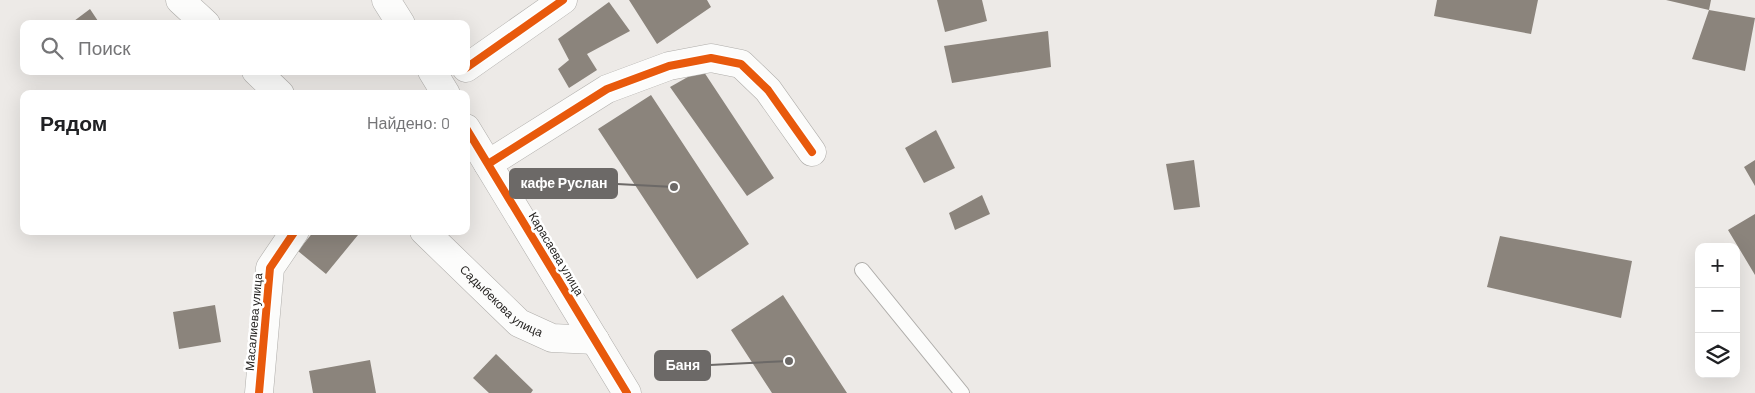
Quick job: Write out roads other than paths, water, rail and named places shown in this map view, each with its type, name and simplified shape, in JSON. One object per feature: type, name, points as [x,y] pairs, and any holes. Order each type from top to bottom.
[{"type":"street","points":[[180,0],[202,20]]},
{"type":"street","points":[[386,0],[398,20]]},
{"type":"street","points":[[470,65],[563,0]]},
{"type":"street","points":[[488,164],[607,89],[669,66],[711,58],[741,64],[768,90],[812,152]]},
{"type":"street","points":[[260,75],[276,90]]},
{"type":"street","name":"Карасаева улица","points":[[470,135],[627,393]]},
{"type":"street","name":"Масалиева улица","points":[[259,393],[270,268],[291,235]]},
{"type":"street","name":"Садыбекова улица","points":[[428,235],[519,323],[552,338],[595,340]]},
{"type":"lane","points":[[862,270],[962,393]]},
{"type":"place","name":"кафе Руслан","points":[[674,187]]},
{"type":"place","name":"Баня","points":[[789,361]]}]
